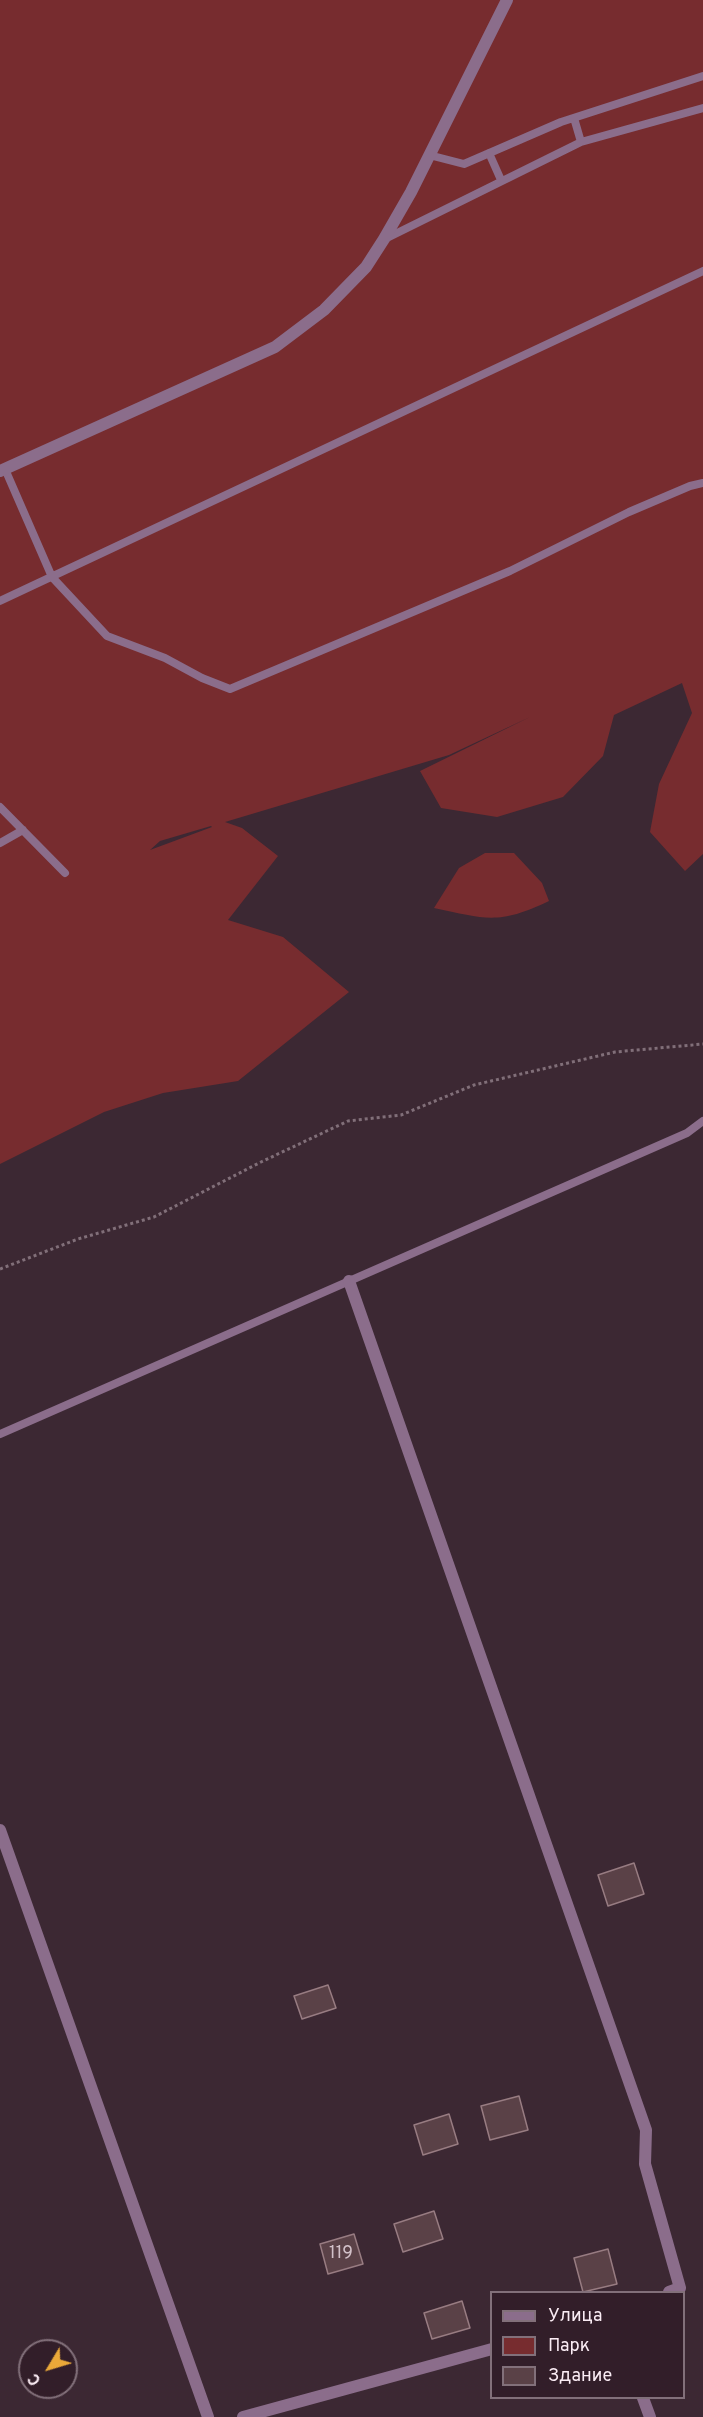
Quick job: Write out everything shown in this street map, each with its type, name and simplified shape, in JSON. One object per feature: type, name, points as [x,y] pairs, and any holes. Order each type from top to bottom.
[{"type":"street","points":[[3,470],[275,347],[306,326],[340,295],[366,267],[384,239],[507,0]]},
{"type":"street","points":[[349,1281],[646,2130],[645,2164],[680,2288],[672,2291]]},
{"type":"street","points":[[0,1830],[208,2417]]},
{"type":"street","points":[[243,2417],[490,2350]]},
{"type":"street","points":[[644,2399],[650,2417]]},
{"type":"lane","points":[[429,155],[464,164],[574,118],[703,76]]},
{"type":"lane","points":[[384,239],[581,142],[703,108]]},
{"type":"lane","points":[[574,118],[581,142]]},
{"type":"lane","points":[[489,153],[501,180]]},
{"type":"lane","points":[[0,601],[703,271]]},
{"type":"lane","points":[[3,470],[52,577],[107,636],[165,658],[230,689],[510,571],[629,512],[690,486],[703,483]]},
{"type":"lane","points":[[0,807],[65,873]]},
{"type":"lane","points":[[0,843],[23,830]]},
{"type":"lane","points":[[0,1434],[687,1133],[703,1121]]},
{"type":"path","points":[[0,1269],[78,1239],[154,1217],[261,1162],[348,1121],[401,1115],[474,1085],[615,1052],[703,1044]]},
{"type":"green space","points":[[0,0],[703,0],[703,854],[685,871],[650,832],[659,784],[692,713],[682,683],[614,715],[603,756],[563,797],[497,817],[441,808],[420,771],[530,717],[449,755],[225,822],[242,828],[278,856],[228,920],[283,937],[349,992],[238,1081],[163,1093],[104,1112],[0,1164]],"holes":[[[212,827],[150,850],[160,841]]]},
{"type":"green space","points":[[485,853],[514,853],[542,883],[549,901],[517,914],[492,918],[434,908],[459,868]]},
{"type":"building","points":[[634,1863],[644,1894],[608,1906],[598,1875]]},
{"type":"building","points":[[328,1985],[336,2008],[302,2019],[294,1996]]},
{"type":"building","points":[[519,2096],[528,2130],[490,2140],[481,2106]]},
{"type":"building","points":[[449,2114],[458,2144],[423,2155],[414,2125]]},
{"type":"building","points":[[434,2211],[443,2239],[403,2252],[394,2224]]},
{"type":"building","points":[[354,2234],[363,2264],[328,2274],[320,2244]]},
{"type":"building","points":[[608,2249],[617,2284],[583,2291],[574,2258]]},
{"type":"building","points":[[462,2301],[470,2328],[432,2339],[424,2313]]}]
